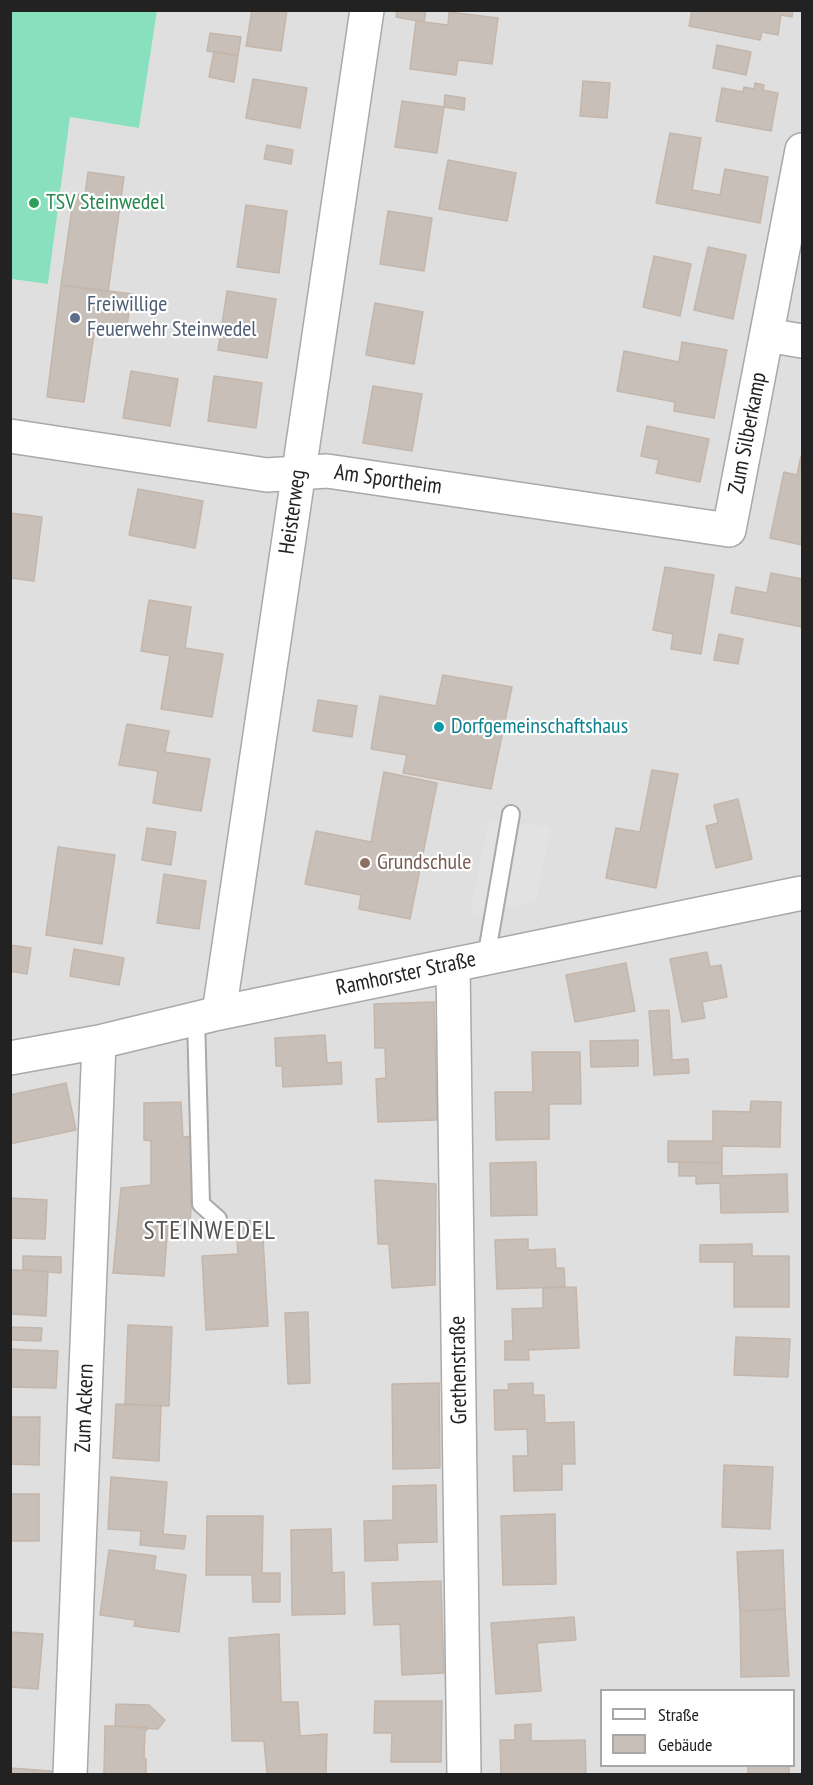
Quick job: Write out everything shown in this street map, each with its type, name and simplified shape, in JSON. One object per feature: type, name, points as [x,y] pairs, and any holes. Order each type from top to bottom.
[{"type":"street","name":"Heisterweg","points":[[207,1016],[299,472],[367,10]]},
{"type":"street","name":"Zum Silberkamp","points":[[729,530],[802,150]]},
{"type":"street","points":[[767,335],[802,341]]},
{"type":"street","name":"Am Sportheim","points":[[10,436],[267,475],[327,471],[729,530]]},
{"type":"street","name":"Ramhorster Straße","points":[[10,1058],[99,1042],[207,1016],[802,893]]},
{"type":"street","name":"Grethenstraße","points":[[453,965],[464,1774]]},
{"type":"street","name":"Zum Ackern","points":[[70,1774],[99,1042]]},
{"type":"lane","points":[[486,958],[511,814]]},
{"type":"lane","points":[[207,1016],[201,1204],[218,1219]]},
{"type":"shaded area","points":[[157,11],[802,11],[802,1774],[11,1774],[10,279],[48,284],[70,117],[139,128]]},
{"type":"shaded area","points":[[488,822],[551,826],[536,902],[470,915]]},
{"type":"green space","name":"TSV Steinwedel","points":[[10,11],[157,11],[139,128],[70,117],[48,284],[11,279]]},
{"type":"building","points":[[252,10],[287,10],[281,51],[246,46]]},
{"type":"building","points":[[397,10],[426,10],[424,22],[396,17]]},
{"type":"building","points":[[692,10],[793,10],[792,17],[781,15],[778,35],[762,32],[760,40],[689,26]]},
{"type":"building","points":[[449,12],[498,18],[492,64],[458,60],[456,75],[410,69],[416,21],[448,25]]},
{"type":"building","points":[[210,33],[241,37],[238,56],[207,51]]},
{"type":"building","points":[[717,45],[751,52],[746,75],[713,68]]},
{"type":"building","points":[[214,51],[238,56],[234,82],[209,77]]},
{"type":"building","points":[[253,79],[307,88],[300,128],[246,118]]},
{"type":"building","points":[[583,81],[610,83],[607,118],[580,116]]},
{"type":"building","points":[[755,83],[764,85],[763,90],[778,93],[771,131],[716,121],[722,88],[743,92],[744,87],[754,89]]},
{"type":"building","points":[[445,95],[465,98],[464,110],[444,107]]},
{"type":"building","points":[[402,101],[444,107],[437,153],[395,147]]},
{"type":"building","points":[[670,133],[701,138],[692,190],[720,195],[725,169],[768,177],[760,223],[656,203]]},
{"type":"building","points":[[267,145],[293,150],[291,164],[264,159]]},
{"type":"building","points":[[448,160],[516,173],[507,221],[439,209]]},
{"type":"building","points":[[88,172],[124,177],[108,292],[61,285],[74,194],[85,195]]},
{"type":"building","points":[[246,205],[287,211],[279,273],[237,267]]},
{"type":"building","points":[[388,211],[432,218],[424,271],[380,264]]},
{"type":"building","points":[[708,247],[746,255],[733,319],[694,310]]},
{"type":"building","points":[[654,256],[691,264],[680,316],[643,307]]},
{"type":"building","points":[[61,285],[132,294],[126,331],[95,327],[84,402],[47,397]]},
{"type":"building","points":[[227,291],[276,299],[267,358],[218,350]]},
{"type":"building","points":[[375,303],[423,312],[414,364],[366,355]]},
{"type":"building","points":[[682,342],[727,350],[714,418],[674,411],[675,402],[617,391],[624,351],[679,362]]},
{"type":"building","points":[[131,371],[178,379],[170,426],[123,418]]},
{"type":"building","points":[[214,376],[262,383],[256,428],[208,421]]},
{"type":"building","points":[[373,386],[422,394],[412,451],[363,443]]},
{"type":"building","points":[[647,426],[709,439],[700,482],[656,473],[659,460],[641,456]]},
{"type":"building","points":[[801,456],[802,545],[770,538],[784,472],[797,475]]},
{"type":"building","points":[[138,489],[203,501],[195,548],[129,535]]},
{"type":"building","points":[[10,513],[42,517],[34,581],[10,578]]},
{"type":"building","points":[[665,567],[714,575],[701,654],[671,649],[673,634],[653,630]]},
{"type":"building","points":[[771,573],[802,579],[802,627],[731,613],[736,587],[767,593]]},
{"type":"building","points":[[149,600],[191,607],[185,648],[223,654],[212,717],[161,709],[170,656],[141,651]]},
{"type":"building","points":[[719,634],[743,639],[738,664],[714,660]]},
{"type":"building","name":"Dorfgemeinschaftshaus","points":[[443,675],[512,687],[491,789],[403,773],[407,755],[371,749],[380,696],[436,706]]},
{"type":"building","points":[[318,700],[357,706],[352,737],[313,731]]},
{"type":"building","points":[[127,724],[169,731],[165,752],[210,759],[201,811],[153,803],[158,771],[119,765]]},
{"type":"building","points":[[652,770],[678,774],[656,888],[606,878],[616,828],[640,832]]},
{"type":"building","name":"Grundschule","points":[[384,772],[437,783],[410,919],[359,909],[361,895],[305,884],[316,831],[371,842]]},
{"type":"building","points":[[738,799],[752,859],[716,868],[706,826],[718,823],[714,805]]},
{"type":"building","points":[[147,828],[176,832],[171,865],[142,860]]},
{"type":"building","points":[[58,847],[115,855],[102,944],[46,935]]},
{"type":"building","points":[[164,874],[206,881],[199,929],[157,923]]},
{"type":"building","points":[[10,945],[31,948],[27,974],[10,971]]},
{"type":"building","points":[[74,949],[124,958],[119,985],[70,976]]},
{"type":"building","points":[[707,952],[710,967],[721,965],[727,997],[702,1002],[705,1018],[682,1022],[670,959]]},
{"type":"building","points":[[626,963],[635,1011],[575,1022],[566,975]]},
{"type":"building","points":[[434,1002],[437,1120],[378,1122],[376,1079],[386,1078],[385,1048],[375,1048],[374,1004]]},
{"type":"building","points":[[669,1010],[672,1060],[688,1059],[689,1073],[654,1075],[649,1011]]},
{"type":"building","points":[[325,1035],[327,1063],[341,1062],[342,1084],[283,1087],[282,1066],[276,1066],[275,1038]]},
{"type":"building","points":[[638,1040],[638,1066],[591,1067],[590,1041]]},
{"type":"building","points":[[532,1052],[580,1052],[581,1104],[549,1104],[549,1139],[496,1140],[495,1092],[533,1092]]},
{"type":"building","points":[[66,1083],[76,1130],[10,1144],[10,1095]]},
{"type":"building","points":[[751,1101],[781,1102],[780,1147],[722,1146],[722,1163],[668,1162],[668,1141],[713,1141],[713,1111],[750,1112]]},
{"type":"building","points":[[181,1102],[183,1137],[195,1136],[190,1225],[168,1225],[164,1276],[113,1273],[121,1188],[151,1185],[151,1141],[144,1140],[144,1103]]},
{"type":"building","points":[[536,1162],[537,1215],[491,1216],[490,1163]]},
{"type":"building","points":[[679,1162],[722,1163],[722,1176],[787,1174],[788,1212],[721,1213],[720,1183],[696,1184],[696,1176],[679,1176]]},
{"type":"building","points":[[375,1180],[436,1184],[435,1285],[392,1288],[389,1244],[378,1244]]},
{"type":"building","points":[[10,1198],[47,1200],[45,1239],[10,1238]]},
{"type":"building","points":[[262,1220],[268,1326],[206,1330],[202,1256],[238,1254],[236,1222]]},
{"type":"building","points":[[528,1239],[528,1250],[555,1249],[556,1268],[564,1268],[565,1287],[497,1289],[495,1240]]},
{"type":"building","points":[[752,1244],[752,1256],[789,1256],[789,1307],[734,1307],[734,1262],[700,1262],[700,1245]]},
{"type":"building","points":[[23,1256],[61,1257],[61,1273],[23,1270]]},
{"type":"building","points":[[11,1270],[48,1271],[46,1316],[10,1314]]},
{"type":"building","points":[[576,1287],[579,1348],[528,1350],[529,1360],[505,1360],[505,1341],[513,1341],[512,1309],[543,1308],[543,1288]]},
{"type":"building","points":[[308,1312],[310,1383],[288,1384],[285,1313]]},
{"type":"building","points":[[128,1325],[172,1327],[169,1406],[125,1404]]},
{"type":"building","points":[[10,1327],[42,1328],[41,1341],[10,1340]]},
{"type":"building","points":[[736,1337],[790,1339],[788,1377],[734,1375]]},
{"type":"building","points":[[10,1349],[58,1351],[56,1388],[10,1387]]},
{"type":"building","points":[[439,1383],[440,1468],[393,1469],[392,1384]]},
{"type":"building","points":[[533,1383],[533,1395],[544,1395],[545,1423],[574,1422],[575,1464],[562,1464],[562,1490],[514,1491],[513,1456],[528,1456],[527,1429],[495,1430],[494,1390],[509,1390],[508,1384]]},
{"type":"building","points":[[116,1404],[161,1406],[159,1461],[113,1458]]},
{"type":"building","points":[[10,1417],[40,1417],[39,1465],[10,1464]]},
{"type":"building","points":[[724,1465],[773,1467],[770,1529],[722,1527]]},
{"type":"building","points":[[111,1477],[167,1482],[163,1534],[186,1536],[184,1549],[140,1545],[141,1531],[108,1529]]},
{"type":"building","points":[[436,1485],[437,1542],[397,1543],[398,1560],[365,1561],[364,1521],[393,1520],[393,1486]]},
{"type":"building","points":[[10,1494],[39,1494],[39,1541],[10,1541]]},
{"type":"building","points":[[555,1514],[556,1584],[503,1585],[501,1516]]},
{"type":"building","points":[[207,1516],[263,1516],[262,1573],[280,1573],[280,1602],[253,1602],[252,1575],[206,1575]]},
{"type":"building","points":[[331,1529],[332,1573],[344,1572],[345,1614],[292,1615],[291,1530]]},
{"type":"building","points":[[109,1550],[156,1556],[154,1570],[186,1575],[179,1632],[134,1626],[135,1620],[100,1615]]},
{"type":"building","points":[[783,1550],[785,1609],[740,1611],[737,1552]]},
{"type":"building","points":[[441,1581],[444,1673],[402,1675],[400,1624],[374,1625],[372,1583]]},
{"type":"building","points":[[785,1609],[789,1676],[741,1677],[740,1611]]},
{"type":"building","points":[[574,1617],[576,1640],[537,1643],[541,1691],[496,1694],[491,1623]]},
{"type":"building","points":[[10,1632],[43,1634],[38,1689],[10,1687]]},
{"type":"building","points":[[279,1634],[281,1702],[298,1702],[300,1736],[327,1734],[326,1774],[267,1774],[264,1741],[232,1741],[229,1638]]},
{"type":"building","points":[[375,1701],[442,1701],[441,1762],[391,1762],[392,1733],[374,1733]]},
{"type":"building","points":[[116,1704],[149,1705],[165,1720],[158,1729],[115,1726]]},
{"type":"building","points":[[531,1724],[531,1741],[585,1740],[586,1774],[501,1774],[500,1740],[515,1740],[515,1725]]},
{"type":"building","points":[[105,1726],[148,1727],[145,1730],[146,1774],[104,1774]]},
{"type":"building","points":[[748,1767],[789,1767],[789,1774],[748,1774]]},
{"type":"building","points":[[10,1768],[51,1771],[51,1774],[10,1774]]},
{"type":"place","name":"TSV Steinwedel","points":[[34,203]]},
{"type":"place","name":"Freiwillige Feuerwehr Steinwedel","points":[[75,318]]},
{"type":"place","name":"Dorfgemeinschaftshaus","points":[[439,727]]},
{"type":"place","name":"Grundschule","points":[[365,863]]},
{"type":"district","name":"STEINWEDEL","points":[[210,1232]]}]
